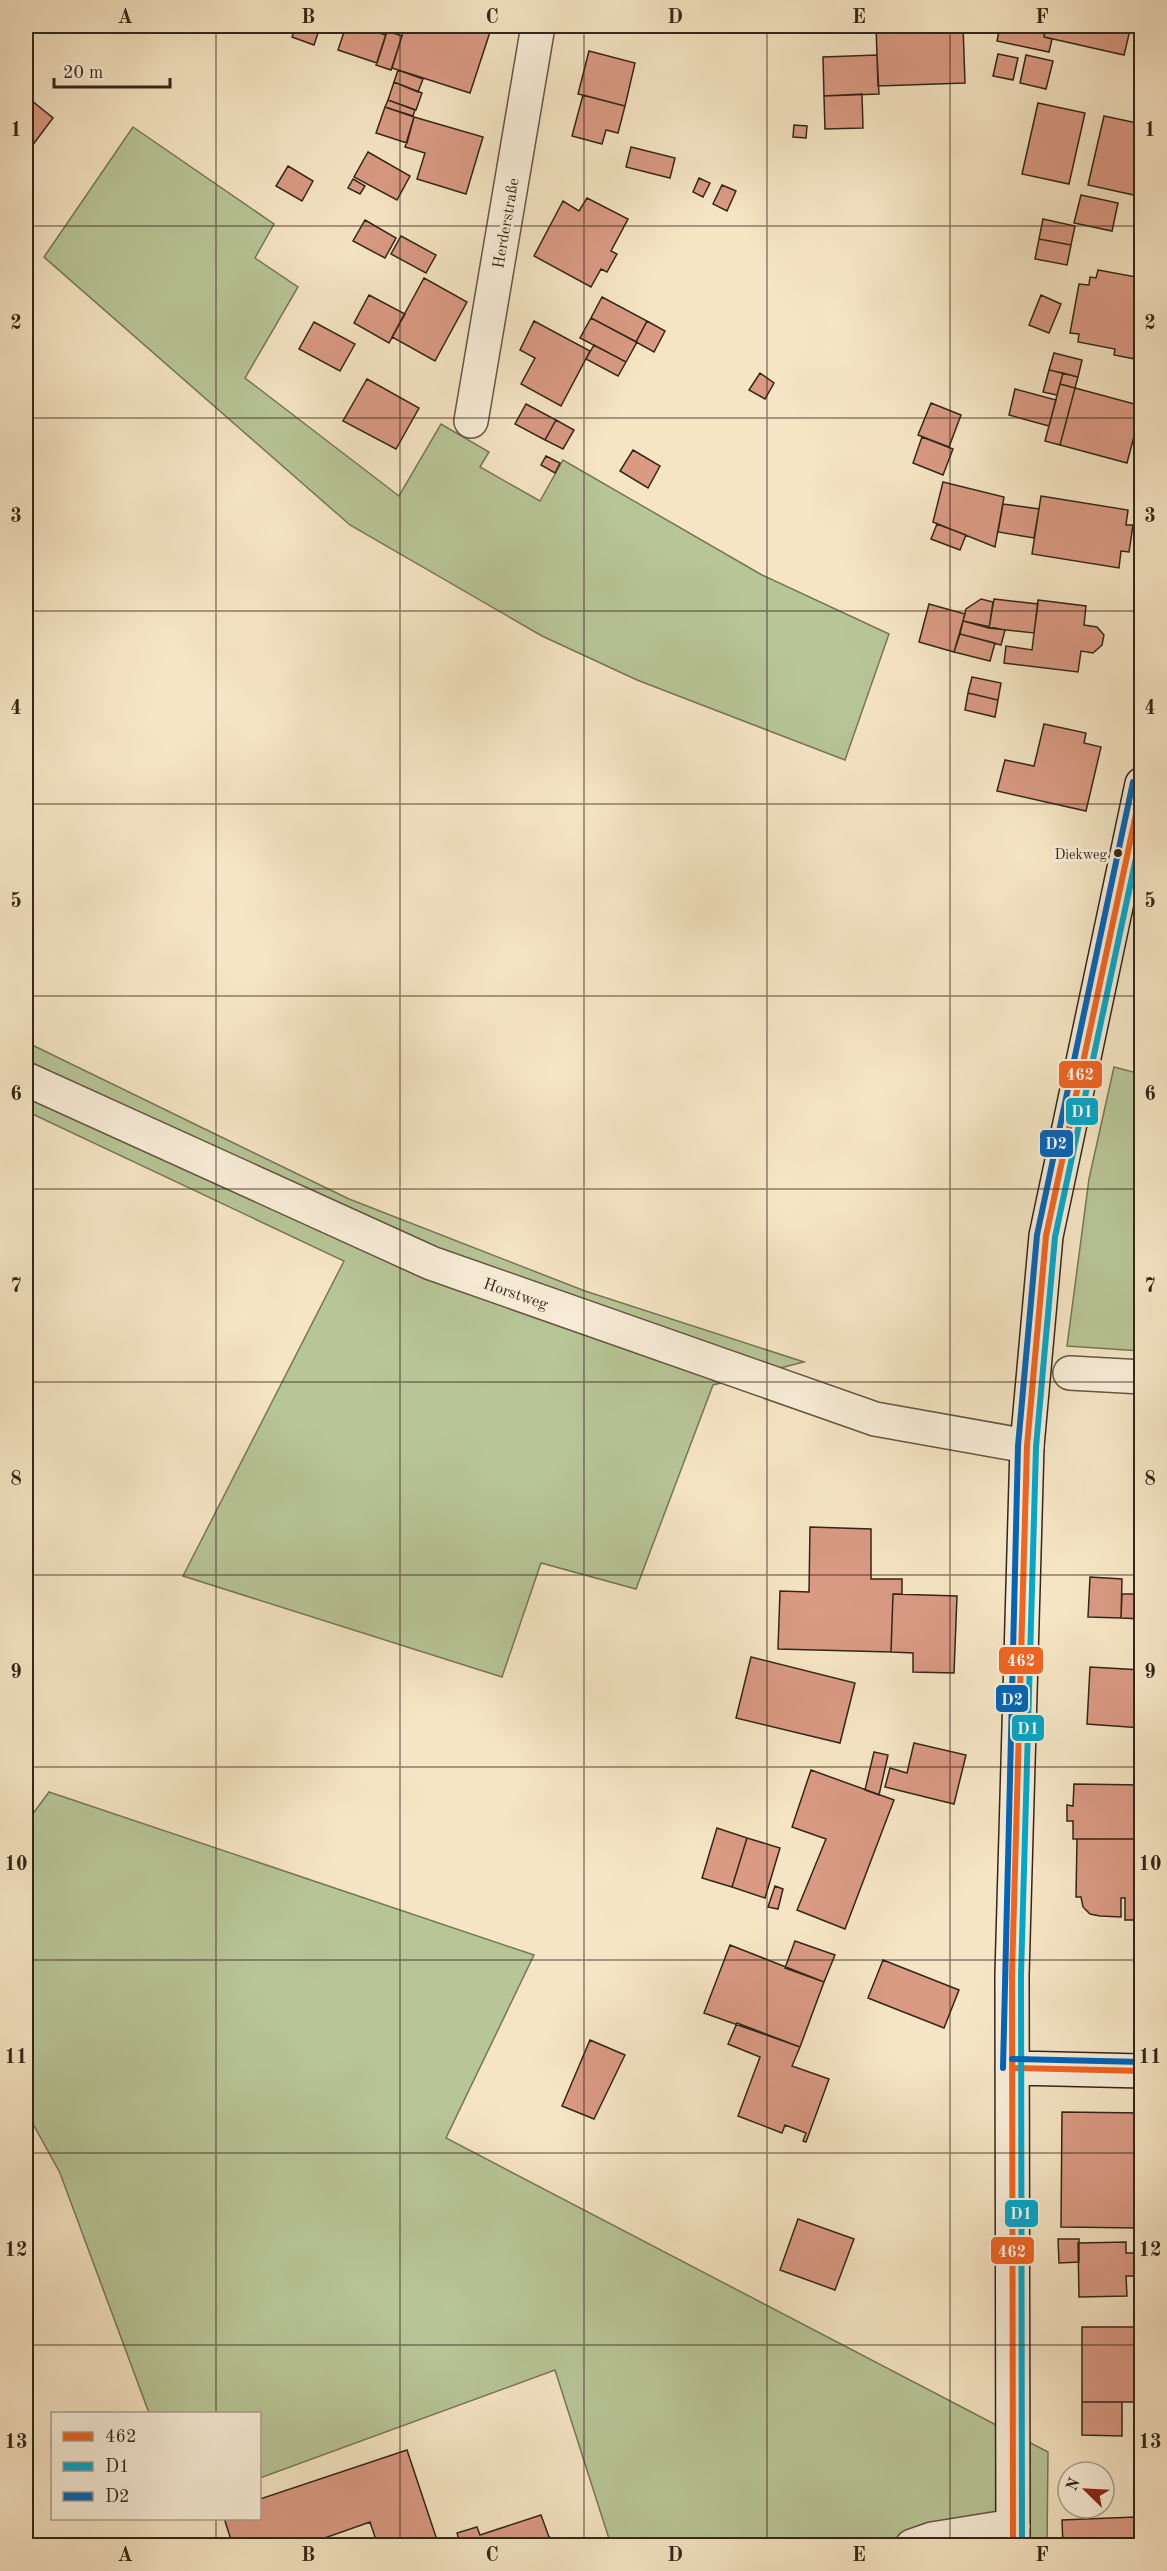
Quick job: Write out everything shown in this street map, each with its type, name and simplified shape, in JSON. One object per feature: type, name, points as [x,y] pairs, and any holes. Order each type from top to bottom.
[{"type":"street","name":"Herderstraße","points":[[471,421],[538,26]]},
{"type":"street","points":[[912,2546],[932,2539],[1013,2536],[1012,2068],[1027,1446],[1032,1371],[1046,1236],[1142,784]]},
{"type":"street","name":"Horstweg","points":[[26,1079],[431,1263],[874,1419],[1027,1446]]},
{"type":"street","points":[[1070,1373],[1142,1377]]},
{"type":"street","points":[[1012,2068],[1142,2071]]},
{"type":"green space","points":[[133,127],[274,224],[255,258],[298,287],[245,378],[399,496],[441,424],[489,452],[480,467],[540,501],[563,460],[762,575],[889,634],[845,760],[637,680],[542,636],[350,525],[44,257]]},
{"type":"green space","points":[[26,1042],[349,1199],[585,1291],[804,1362],[713,1385],[636,1589],[541,1563],[502,1677],[183,1576],[344,1261],[26,1111]]},
{"type":"green space","points":[[1114,1067],[1141,1074],[1141,1351],[1067,1346],[1089,1179]]},
{"type":"green space","points":[[49,1792],[534,1955],[446,2138],[1048,2452],[1047,2545],[611,2545],[555,2370],[261,2478],[261,2412],[149,2412],[60,2173],[33,2124],[26,2117],[26,1823]]},
{"type":"building","points":[[296,26],[320,27],[314,45],[292,37]]},
{"type":"building","points":[[346,26],[356,26],[386,35],[377,63],[338,50]]},
{"type":"building","points":[[405,26],[467,26],[490,32],[470,93],[392,68]]},
{"type":"building","points":[[876,26],[963,26],[965,83],[878,86]]},
{"type":"building","points":[[1000,26],[1046,26],[1044,37],[1052,39],[1049,52],[997,41]]},
{"type":"building","points":[[1046,26],[1131,26],[1124,55],[1044,37]]},
{"type":"building","points":[[387,31],[402,36],[391,70],[376,65]]},
{"type":"building","points":[[589,51],[635,63],[625,106],[578,94]]},
{"type":"building","points":[[998,54],[1018,58],[1013,80],[993,76]]},
{"type":"building","points":[[877,55],[879,94],[824,96],[823,57]]},
{"type":"building","points":[[1026,55],[1053,61],[1046,89],[1020,83]]},
{"type":"building","points":[[398,70],[423,79],[418,92],[394,82]]},
{"type":"building","points":[[394,82],[422,93],[416,110],[388,100]]},
{"type":"building","points":[[862,94],[863,128],[825,129],[824,96]]},
{"type":"building","points":[[583,95],[625,106],[618,133],[606,130],[602,144],[572,136]]},
{"type":"building","points":[[26,96],[53,118],[26,154]]},
{"type":"building","points":[[388,100],[415,110],[413,116],[385,107]]},
{"type":"building","points":[[1038,103],[1085,113],[1069,184],[1022,174]]},
{"type":"building","points":[[385,107],[414,117],[407,143],[376,133]]},
{"type":"building","points":[[1104,116],[1142,124],[1142,160],[1134,195],[1088,185]]},
{"type":"building","points":[[414,117],[483,137],[466,194],[417,179],[425,153],[405,147]]},
{"type":"building","points":[[794,125],[807,126],[806,138],[793,137]]},
{"type":"building","points":[[631,147],[675,158],[670,178],[626,167]]},
{"type":"building","points":[[368,152],[410,176],[397,200],[354,177]]},
{"type":"building","points":[[288,166],[313,181],[302,201],[276,186]]},
{"type":"building","points":[[699,178],[710,183],[703,197],[693,192]]},
{"type":"building","points":[[353,179],[365,186],[360,194],[348,188]]},
{"type":"building","points":[[722,185],[736,191],[727,211],[713,204]]},
{"type":"building","points":[[1081,195],[1118,203],[1112,231],[1074,223]]},
{"type":"building","points":[[587,198],[628,219],[611,251],[617,254],[607,272],[601,269],[591,287],[534,256],[563,201],[579,211]]},
{"type":"building","points":[[1043,219],[1075,226],[1071,245],[1039,239]]},
{"type":"building","points":[[365,220],[396,238],[385,258],[353,241]]},
{"type":"building","points":[[401,236],[436,255],[426,273],[391,254]]},
{"type":"building","points":[[1039,239],[1071,245],[1067,265],[1035,259]]},
{"type":"building","points":[[1098,270],[1142,278],[1140,360],[1114,355],[1115,349],[1078,342],[1079,334],[1070,333],[1079,284],[1089,285],[1090,277],[1096,278]]},
{"type":"building","points":[[424,278],[467,302],[435,361],[392,337]]},
{"type":"building","points":[[369,295],[405,314],[389,343],[354,323]]},
{"type":"building","points":[[1041,295],[1061,304],[1049,333],[1029,325]]},
{"type":"building","points":[[602,297],[647,321],[636,342],[591,318]]},
{"type":"building","points":[[591,318],[637,342],[626,362],[580,338]]},
{"type":"building","points":[[534,321],[590,351],[561,406],[521,384],[535,358],[520,350]]},
{"type":"building","points":[[647,321],[665,331],[654,352],[636,342]]},
{"type":"building","points":[[314,322],[355,344],[340,371],[299,349]]},
{"type":"building","points":[[594,345],[626,362],[618,376],[586,359]]},
{"type":"building","points":[[1054,353],[1082,360],[1078,377],[1049,370]]},
{"type":"building","points":[[1049,370],[1063,373],[1057,395],[1043,392]]},
{"type":"building","points":[[760,373],[774,383],[765,399],[749,390]]},
{"type":"building","points":[[1063,373],[1078,377],[1075,388],[1060,384]]},
{"type":"building","points":[[367,379],[419,408],[396,449],[343,421]]},
{"type":"building","points":[[1060,384],[1075,388],[1060,445],[1045,441]]},
{"type":"building","points":[[1075,388],[1142,406],[1127,463],[1060,445]]},
{"type":"building","points":[[1015,389],[1056,400],[1049,426],[1009,415]]},
{"type":"building","points":[[931,403],[961,415],[949,447],[918,435]]},
{"type":"building","points":[[526,404],[556,420],[545,440],[515,424]]},
{"type":"building","points":[[556,420],[574,430],[563,449],[545,440]]},
{"type":"building","points":[[922,437],[953,449],[943,475],[913,463]]},
{"type":"building","points":[[633,450],[660,466],[648,488],[620,471]]},
{"type":"building","points":[[546,456],[560,463],[555,473],[541,465]]},
{"type":"building","points":[[943,482],[1004,497],[995,547],[933,522]]},
{"type":"building","points":[[1041,496],[1128,510],[1126,525],[1133,525],[1129,552],[1121,551],[1119,568],[1032,554]]},
{"type":"building","points":[[1003,504],[1039,509],[1034,538],[998,532]]},
{"type":"building","points":[[937,524],[966,535],[960,550],[931,539]]},
{"type":"building","points":[[981,599],[993,602],[989,628],[963,621],[966,609]]},
{"type":"building","points":[[994,599],[1038,604],[1034,633],[989,628]]},
{"type":"building","points":[[1038,600],[1086,606],[1084,625],[1097,627],[1104,635],[1102,645],[1093,653],[1081,651],[1078,672],[1004,663],[1006,646],[1032,650]]},
{"type":"building","points":[[929,604],[965,614],[954,652],[919,642]]},
{"type":"building","points":[[963,621],[1005,630],[1001,645],[960,634]]},
{"type":"building","points":[[960,634],[995,643],[990,661],[954,652]]},
{"type":"building","points":[[972,677],[1001,683],[998,700],[968,693]]},
{"type":"building","points":[[968,693],[998,700],[995,717],[965,710]]},
{"type":"building","points":[[1044,724],[1086,733],[1084,743],[1101,747],[1086,811],[997,791],[1005,760],[1034,766]]},
{"type":"building","points":[[810,1527],[871,1529],[871,1579],[902,1579],[902,1594],[893,1594],[891,1652],[778,1649],[780,1591],[809,1592]]},
{"type":"building","points":[[1139,1549],[1142,1549],[1142,1619],[1121,1618],[1122,1594],[1138,1594]]},
{"type":"building","points":[[1090,1577],[1122,1579],[1121,1618],[1088,1617]]},
{"type":"building","points":[[893,1594],[957,1596],[954,1673],[913,1672],[913,1653],[891,1652]]},
{"type":"building","points":[[751,1657],[855,1683],[840,1743],[736,1718]]},
{"type":"building","points":[[1090,1667],[1142,1670],[1142,1728],[1087,1724]]},
{"type":"building","points":[[914,1743],[966,1755],[954,1804],[885,1787],[890,1768],[907,1773]]},
{"type":"building","points":[[874,1752],[888,1755],[879,1795],[865,1790]]},
{"type":"building","points":[[811,1770],[894,1800],[845,1929],[797,1910],[826,1839],[792,1827]]},
{"type":"building","points":[[1074,1784],[1142,1785],[1142,1839],[1073,1839],[1073,1821],[1067,1821],[1067,1805],[1073,1806]]},
{"type":"building","points":[[717,1828],[747,1838],[732,1887],[702,1878]]},
{"type":"building","points":[[747,1838],[780,1848],[765,1898],[732,1887]]},
{"type":"building","points":[[1077,1839],[1142,1839],[1142,1926],[1138,1926],[1138,1920],[1125,1920],[1125,1898],[1121,1898],[1121,1917],[1090,1914],[1083,1907],[1081,1897],[1076,1897]]},
{"type":"building","points":[[775,1886],[783,1889],[778,1909],[768,1907]]},
{"type":"building","points":[[795,1941],[835,1955],[824,1982],[785,1968]]},
{"type":"building","points":[[730,1945],[824,1982],[800,2047],[704,2013]]},
{"type":"building","points":[[883,1960],[959,1990],[944,2028],[868,1998]]},
{"type":"building","points":[[737,2023],[800,2047],[792,2066],[829,2079],[806,2142],[803,2141],[806,2133],[785,2125],[782,2133],[738,2116],[760,2057],[728,2044]]},
{"type":"building","points":[[590,2040],[625,2055],[594,2119],[562,2106]]},
{"type":"building","points":[[1062,2112],[1142,2113],[1142,2228],[1061,2227]]},
{"type":"building","points":[[798,2219],[854,2239],[835,2290],[780,2270]]},
{"type":"building","points":[[1058,2239],[1079,2239],[1079,2262],[1059,2263]]},
{"type":"building","points":[[1126,2242],[1126,2253],[1142,2253],[1142,2276],[1126,2276],[1127,2296],[1079,2297],[1078,2243]]},
{"type":"building","points":[[1082,2327],[1142,2327],[1142,2366],[1138,2366],[1138,2402],[1082,2402]]},
{"type":"building","points":[[1082,2402],[1122,2402],[1122,2436],[1082,2435]]},
{"type":"building","points":[[407,2450],[439,2546],[378,2546],[370,2522],[302,2546],[233,2546],[225,2520],[261,2520],[261,2499]]},
{"type":"building","points":[[541,2515],[549,2537],[555,2539],[558,2546],[482,2546],[480,2540],[461,2546],[457,2533],[477,2527],[480,2535]]},
{"type":"building","points":[[1135,2517],[1136,2546],[1063,2546],[1062,2520],[1116,2520],[1116,2518]]},
{"type":"transit line","name":"D2","points":[[1003,2068],[1018,1446],[1037,1235],[1133,782]]},
{"type":"transit line","name":"462","points":[[1013,2546],[1012,1975],[1027,1446],[1046,1236],[1142,786]]},
{"type":"transit line","name":"D1","points":[[1022,2546],[1021,1975],[1036,1447],[1055,1237],[1142,830]]},
{"type":"transit line","name":"D2","points":[[1012,2059],[1142,2062]]},
{"type":"transit line","name":"462","points":[[1012,2068],[1142,2071]]},
{"type":"place","name":"Diekweg","points":[[1118,853]]}]
